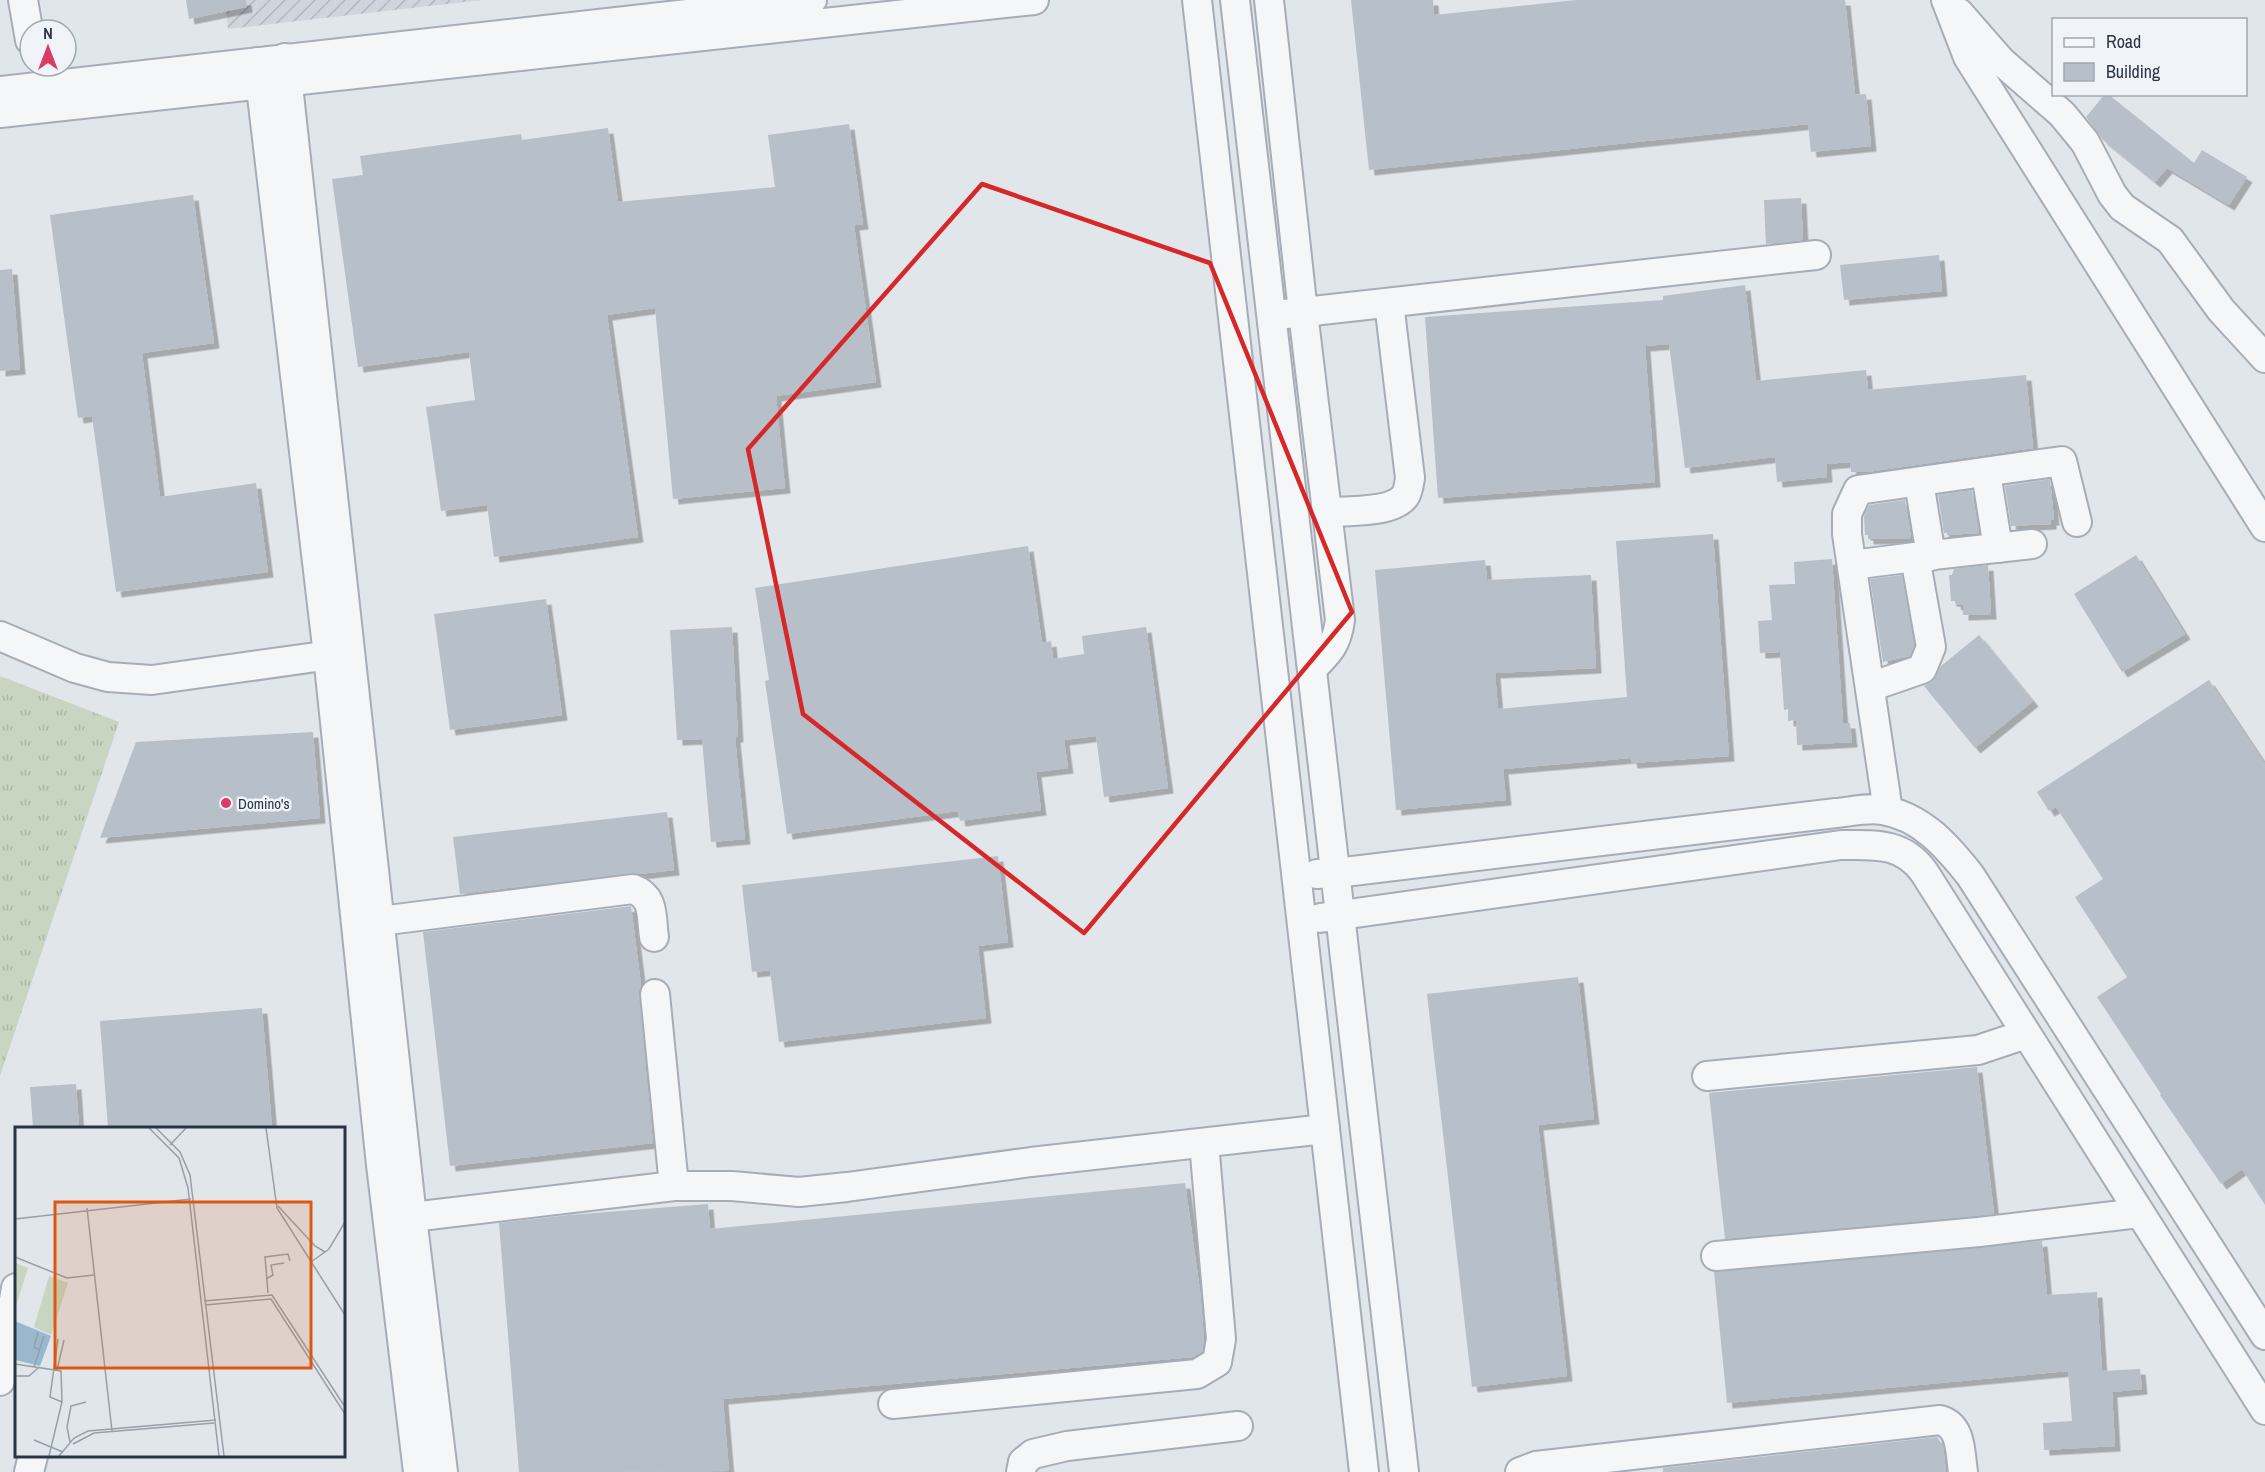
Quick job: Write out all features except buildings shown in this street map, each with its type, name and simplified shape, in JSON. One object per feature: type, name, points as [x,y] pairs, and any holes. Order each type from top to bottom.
[{"type":"street","points":[[23,0],[26,18]]},
{"type":"street","points":[[0,113],[273,72],[812,0]]},
{"type":"street","points":[[78,75],[273,72],[1034,0]]},
{"type":"street","points":[[1197,0],[1364,1472]]},
{"type":"street","points":[[1235,0],[1404,1472]]},
{"type":"street","points":[[1269,0],[1340,620],[1338,638],[1312,669]]},
{"type":"street","points":[[1947,0],[2001,61],[2062,114],[2085,142],[2112,194],[2122,207],[2170,240],[2221,310],[2265,358]]},
{"type":"street","points":[[1947,0],[1968,57],[2265,527]]},
{"type":"street","points":[[273,72],[339,654],[382,1177],[417,1472]]},
{"type":"street","points":[[0,91],[31,78]]},
{"type":"street","points":[[1272,315],[1816,255]]},
{"type":"street","points":[[1328,512],[1380,509],[1399,503],[1407,495],[1410,478],[1389,303]]},
{"type":"street","points":[[1896,849],[1896,813],[1870,687],[1847,534],[1847,514],[1858,490],[2062,461],[2077,522]]},
{"type":"street","points":[[1986,473],[1998,548]]},
{"type":"street","points":[[1870,687],[1922,669],[1931,647],[1919,482]]},
{"type":"street","points":[[1852,565],[2032,544]]},
{"type":"street","points":[[0,636],[75,668],[108,677],[152,680],[339,654]]},
{"type":"street","points":[[339,654],[380,921],[412,1217],[443,1472]]},
{"type":"street","points":[[1297,874],[1336,873],[1836,813],[1880,809],[1896,813],[1925,828],[1945,844],[1970,875],[2265,1335]]},
{"type":"street","points":[[1302,921],[1841,845],[1876,845],[1896,849],[1914,859],[1919,865],[2265,1410]]},
{"type":"street","points":[[380,921],[633,889],[643,893],[648,900],[654,937]]},
{"type":"street","points":[[655,994],[674,1186]]},
{"type":"street","points":[[1707,1076],[1978,1050],[2026,1034]]},
{"type":"street","points":[[412,1217],[674,1186],[732,1186],[799,1192],[1326,1130]]},
{"type":"street","points":[[893,1404],[1197,1374],[1217,1362],[1221,1339],[1204,1143]]},
{"type":"street","points":[[1716,1256],[1979,1232],[2139,1213]]},
{"type":"street","points":[[0,1381],[15,1294]]},
{"type":"street","points":[[1520,1472],[1536,1466],[1646,1452],[1940,1420],[1949,1423],[1955,1429],[1963,1472]]},
{"type":"street","points":[[1021,1472],[1023,1462],[1034,1454],[1067,1446],[1238,1426]]},
{"type":"street","points":[[29,1472],[33,1457]]},
{"type":"highlighted area","points":[[982,184],[1210,263],[1352,612],[1084,933],[803,714],[748,449]]},
{"type":"shaded area","points":[[225,0],[482,0],[228,29]]},
{"type":"green space","points":[[0,676],[119,722],[0,1076]]},
{"type":"place","name":"Domino's","points":[[226,803]]}]
